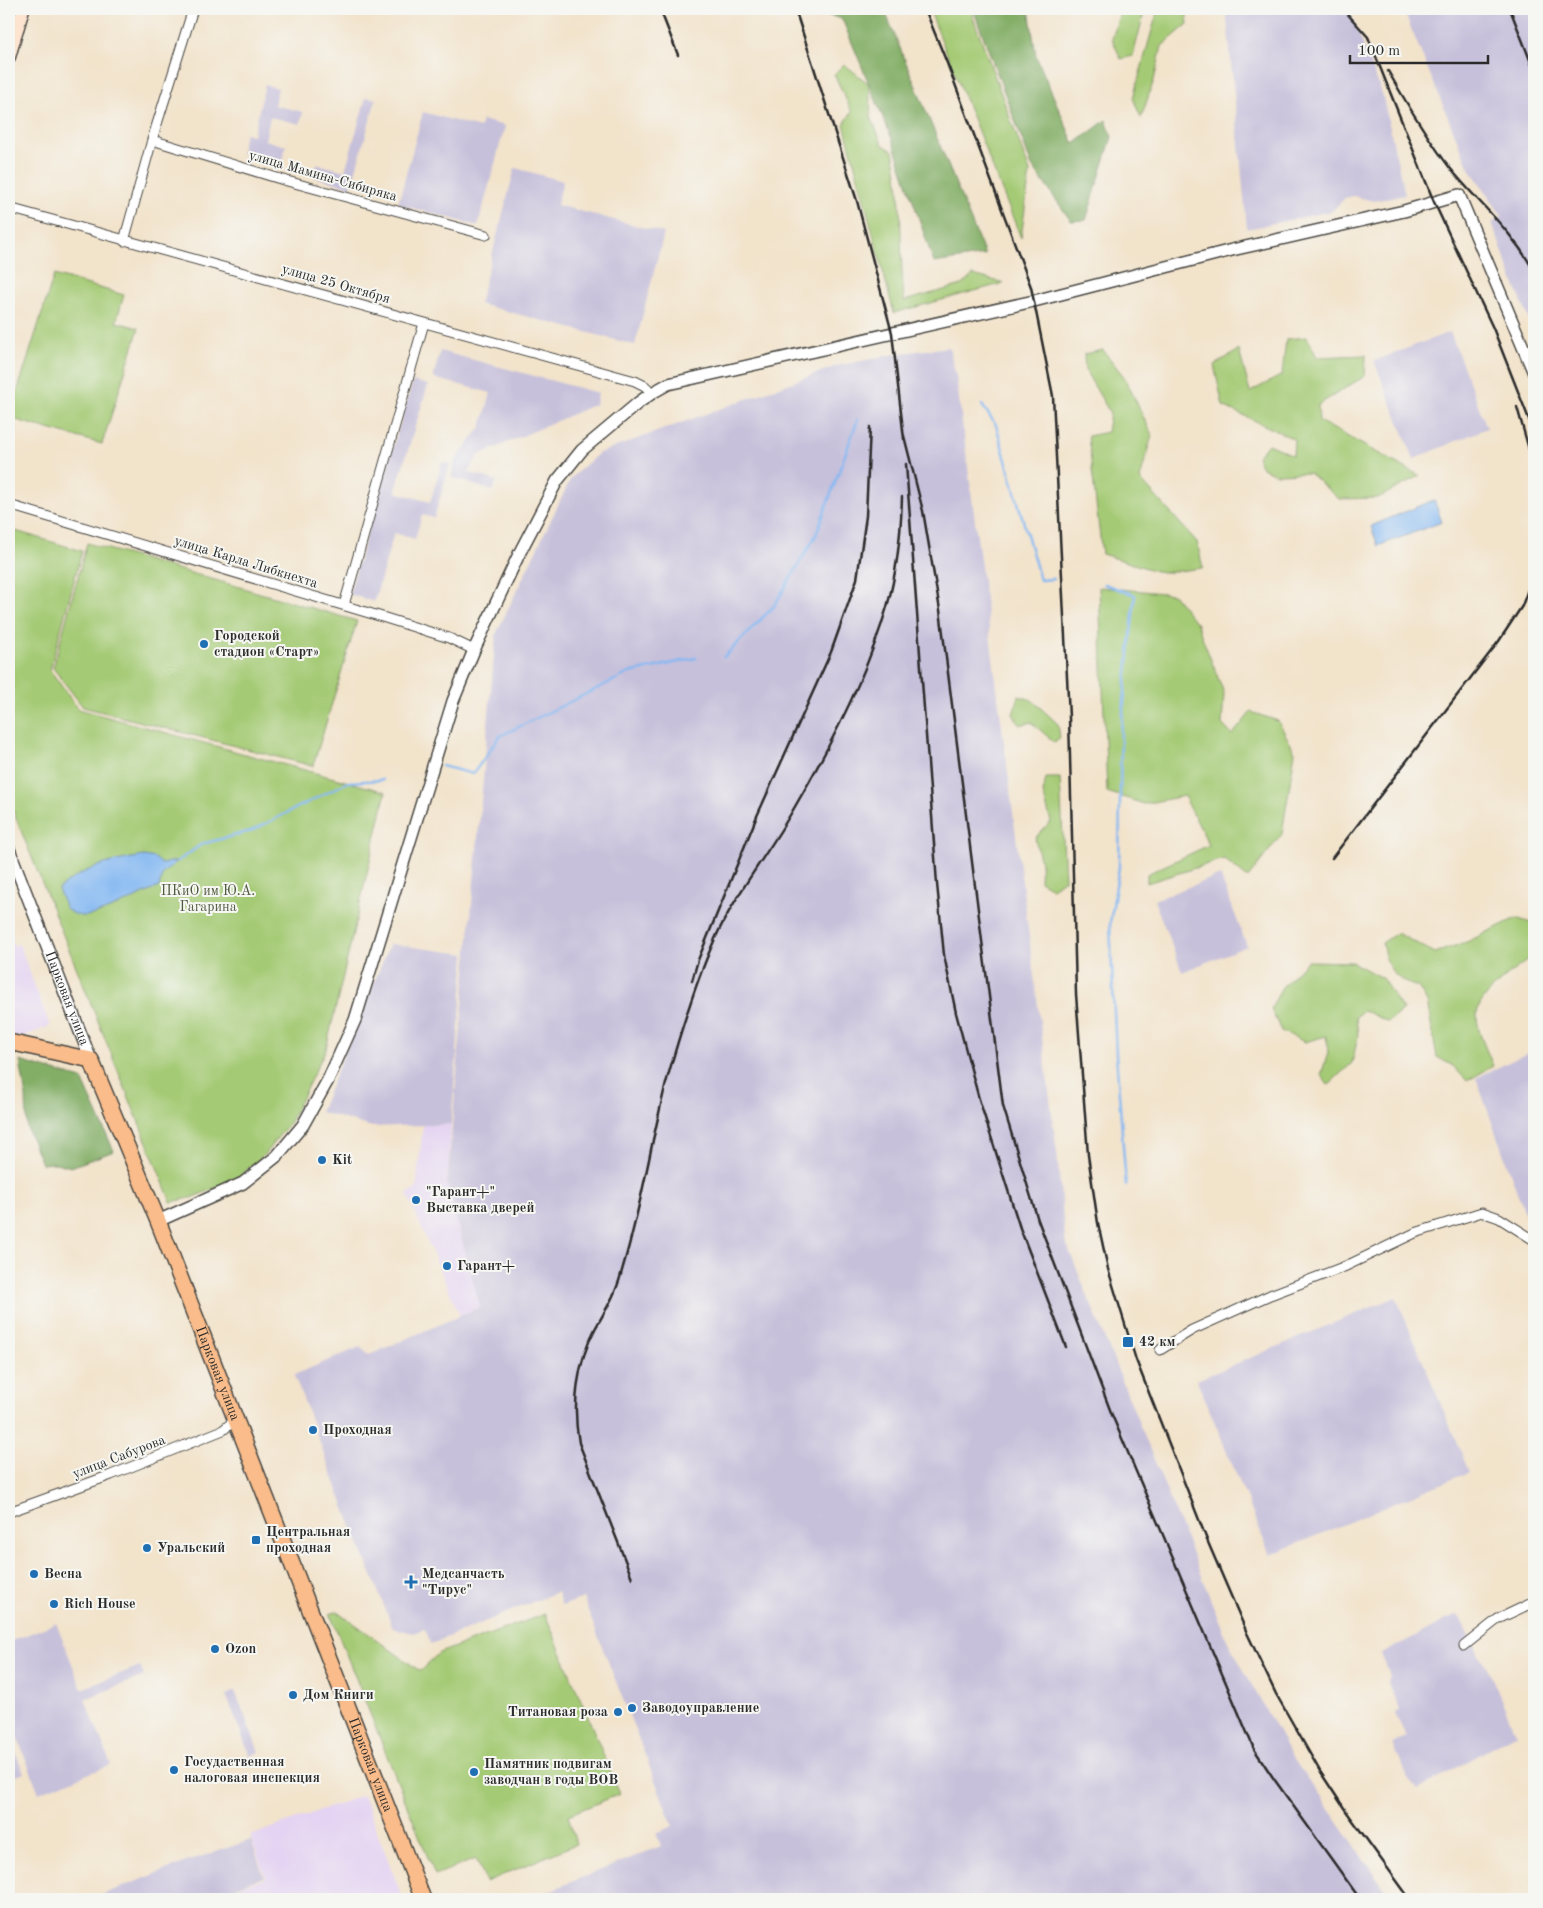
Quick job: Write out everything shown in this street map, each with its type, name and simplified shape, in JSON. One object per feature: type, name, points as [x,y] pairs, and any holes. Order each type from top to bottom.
[{"type":"main road","points":[[9,57],[23,9]]},
{"type":"main road","points":[[9,1042],[91,1060]]},
{"type":"main road","name":"Парковая улица","points":[[91,1060],[158,1221],[423,1899]]},
{"type":"street","points":[[124,241],[152,140],[193,9]]},
{"type":"street","name":"улица Мамина-Сибиряка","points":[[152,140],[288,181],[486,235]]},
{"type":"street","points":[[158,1221],[243,1183],[277,1156],[304,1125],[328,1080],[355,1020],[392,894],[453,700],[520,552],[557,481],[582,450],[652,392],[668,384],[1034,301],[1232,250],[1404,210],[1459,195],[1534,373]]},
{"type":"street","name":"улица 25 Октября","points":[[9,208],[635,381],[652,392]]},
{"type":"street","points":[[344,606],[424,323]]},
{"type":"street","name":"улица Карла Либкнехта","points":[[9,505],[449,638],[474,650]]},
{"type":"street","name":"Парковая улица","points":[[9,849],[91,1060]]},
{"type":"street","points":[[1160,1350],[1192,1330],[1270,1295],[1346,1266],[1415,1233],[1482,1212],[1499,1218],[1534,1240]]},
{"type":"street","name":"улица Сабурова","points":[[9,1512],[208,1437],[223,1430],[235,1420]]},
{"type":"street","points":[[1464,1646],[1498,1619],[1534,1602]]},
{"type":"shaded area","points":[[1226,9],[1349,9],[1382,93],[1405,195],[1374,201],[1353,196],[1345,198],[1332,211],[1247,229]]},
{"type":"shaded area","points":[[1403,9],[1534,9],[1534,331],[1492,223],[1502,216],[1468,166]]},
{"type":"shaded area","points":[[265,85],[278,88],[274,105],[303,112],[300,124],[270,117],[265,140],[286,146],[282,163],[241,153],[245,133],[253,135]]},
{"type":"shaded area","points":[[366,97],[376,99],[351,187],[314,177],[317,164],[345,171]]},
{"type":"shaded area","points":[[423,112],[480,128],[482,120],[505,126],[478,226],[398,204]]},
{"type":"shaded area","points":[[515,168],[563,181],[557,205],[664,233],[635,345],[479,304]]},
{"type":"shaded area","points":[[1450,332],[1487,428],[1414,459],[1374,361]]},
{"type":"shaded area","points":[[949,347],[956,376],[997,689],[1057,1153],[1065,1240],[1227,1640],[1290,1754],[1392,1899],[529,1899],[661,1846],[656,1833],[673,1826],[583,1598],[562,1606],[557,1592],[431,1644],[425,1629],[413,1633],[393,1628],[294,1375],[360,1347],[369,1355],[480,1307],[447,1184],[496,634],[571,478],[599,453],[837,366],[895,354]]},
{"type":"shaded area","points":[[440,351],[598,393],[596,404],[479,455],[468,472],[497,481],[492,491],[451,477],[455,461],[481,427],[491,393],[433,378]]},
{"type":"shaded area","points":[[413,381],[428,385],[395,492],[430,502],[442,462],[450,464],[434,518],[422,515],[415,539],[394,533],[374,602],[349,594]]},
{"type":"shaded area","points":[[1220,875],[1247,946],[1182,972],[1154,900]]},
{"type":"shaded area","points":[[9,932],[14,946],[19,944],[50,1026],[16,1039],[9,1037]]},
{"type":"shaded area","points":[[390,944],[465,954],[451,1124],[372,1127],[320,1112]]},
{"type":"shaded area","points":[[1534,1050],[1534,1222],[1529,1225],[1476,1078]]},
{"type":"shaded area","points":[[451,1124],[447,1184],[480,1307],[460,1316],[407,1194],[416,1189],[423,1125]]},
{"type":"shaded area","points":[[1396,1297],[1469,1472],[1270,1555],[1197,1380]]},
{"type":"shaded area","points":[[1458,1614],[1492,1678],[1516,1734],[1417,1790],[1404,1771],[1393,1744],[1406,1736],[1395,1714],[1400,1710],[1388,1684],[1389,1673],[1381,1654]]},
{"type":"shaded area","points":[[56,1623],[82,1689],[140,1666],[144,1676],[85,1699],[111,1765],[39,1793],[9,1716],[9,1642]]},
{"type":"shaded area","points":[[235,1691],[259,1752],[250,1756],[226,1695]]},
{"type":"shaded area","points":[[9,1736],[24,1773],[12,1778],[9,1769]]},
{"type":"shaded area","points":[[363,1795],[403,1899],[243,1899],[239,1887],[266,1878],[250,1836]]},
{"type":"shaded area","points":[[251,1840],[264,1877],[237,1886],[242,1899],[91,1899],[197,1858]]},
{"type":"green space","points":[[804,9],[884,9],[985,255],[934,263],[892,139],[842,19]]},
{"type":"green space","points":[[929,9],[970,9],[1030,172],[1021,238]]},
{"type":"green space","points":[[973,9],[1029,9],[1036,56],[1074,144],[1106,120],[1112,137],[1086,220],[1071,221],[1032,166]]},
{"type":"green space","points":[[1121,9],[1145,9],[1133,56],[1121,59],[1112,39]]},
{"type":"green space","points":[[1158,9],[1186,9],[1188,24],[1162,46],[1154,80],[1141,118],[1133,98]]},
{"type":"green space","points":[[844,64],[869,84],[871,117],[882,144],[893,151],[899,188],[904,301],[962,285],[973,275],[1004,283],[894,313],[844,124],[852,112],[834,74]]},
{"type":"green space","points":[[54,275],[124,295],[116,322],[139,328],[102,444],[9,418]]},
{"type":"green space","points":[[1307,337],[1317,357],[1366,355],[1365,376],[1318,405],[1319,421],[1420,476],[1378,498],[1339,499],[1309,473],[1276,474],[1262,468],[1257,457],[1268,444],[1293,455],[1294,439],[1223,406],[1214,365],[1239,350],[1250,392],[1282,375],[1286,339]]},
{"type":"green space","points":[[1103,350],[1125,378],[1152,435],[1140,479],[1197,542],[1203,568],[1162,573],[1102,554],[1088,436],[1107,432],[1110,413],[1085,370],[1084,354]]},
{"type":"green space","name":"ПКиО им Ю.А. Гагарина","points":[[9,529],[82,551],[50,670],[78,709],[386,792],[326,1049],[290,1122],[264,1155],[235,1180],[191,1198],[171,1202],[9,801]]},
{"type":"green space","name":"Городской стадион «Старт»","points":[[87,543],[357,621],[313,766],[83,707],[53,668]]},
{"type":"green space","points":[[1099,587],[1173,594],[1197,624],[1224,693],[1222,724],[1232,735],[1251,712],[1278,721],[1295,752],[1282,834],[1248,878],[1224,859],[1147,883],[1147,874],[1209,845],[1184,796],[1144,804],[1107,792]]},
{"type":"green space","points":[[1019,696],[1032,700],[1058,724],[1060,738],[1054,742],[1031,722],[1020,725],[1013,714]]},
{"type":"green space","points":[[1046,778],[1060,778],[1065,879],[1052,888],[1040,881],[1041,863],[1035,839],[1051,822],[1043,793]]},
{"type":"green space","points":[[1516,918],[1534,924],[1534,955],[1491,990],[1479,1007],[1477,1022],[1493,1066],[1467,1081],[1453,1066],[1437,1057],[1427,1002],[1418,987],[1403,981],[1392,971],[1386,959],[1382,943],[1397,933],[1435,953],[1469,941]]},
{"type":"green space","points":[[1307,961],[1352,962],[1382,978],[1403,1010],[1388,1022],[1363,1010],[1356,1017],[1358,1036],[1352,1063],[1328,1085],[1321,1075],[1328,1053],[1326,1036],[1305,1042],[1281,1031],[1271,1009],[1282,987]]},
{"type":"green space","points":[[20,1061],[82,1079],[114,1151],[71,1167],[56,1163],[42,1164],[27,1128],[26,1097]]},
{"type":"green space","points":[[337,1611],[420,1671],[439,1653],[545,1614],[620,1794],[568,1815],[576,1844],[486,1882],[476,1859],[435,1875],[330,1614]]},
{"type":"water","points":[[1434,500],[1442,522],[1378,546],[1371,526]]},
{"type":"water","points":[[144,856],[155,858],[162,864],[179,860],[163,873],[159,887],[121,904],[99,913],[84,916],[66,909],[58,889],[69,881],[98,866]]},
{"type":"waterway","points":[[982,405],[996,425],[1040,580],[1053,579]]},
{"type":"waterway","points":[[724,657],[774,606],[816,535],[858,419]]},
{"type":"waterway","points":[[1104,584],[1135,595],[1121,731],[1119,867],[1110,924],[1116,1054],[1126,1185]]},
{"type":"waterway","points":[[442,766],[473,774],[500,736],[629,673],[696,658]]},
{"type":"waterway","points":[[178,861],[202,844],[251,831],[348,782],[383,780]]},
{"type":"railway","points":[[660,9],[678,55]]},
{"type":"railway","points":[[795,9],[857,201],[892,333],[904,439]]},
{"type":"railway","points":[[925,9],[1031,287],[1053,396],[1069,717],[1076,994],[1088,1155],[1098,1223],[1108,1269],[1136,1360],[1207,1540],[1247,1633],[1276,1694],[1321,1773],[1346,1811],[1410,1899]]},
{"type":"railway","points":[[1343,9],[1368,37],[1434,202],[1493,328],[1534,432]]},
{"type":"railway","points":[[1510,9],[1534,70]]},
{"type":"railway","points":[[1388,71],[1418,121],[1450,168],[1505,229],[1534,271]]},
{"type":"railway","points":[[1517,407],[1534,467]]},
{"type":"railway","points":[[692,981],[698,960],[757,816],[831,652],[857,579],[866,516],[870,427]]},
{"type":"railway","points":[[903,432],[923,511],[940,610],[1003,1106],[1038,1220],[1112,1415],[1254,1749],[1360,1899]]},
{"type":"railway","points":[[906,464],[937,884],[944,955],[956,1013],[979,1099],[1020,1228],[1066,1347]]},
{"type":"railway","points":[[632,1578],[579,1443],[576,1399],[580,1370],[589,1342],[619,1281],[666,1084],[689,1007],[707,957],[722,924],[807,786],[846,712],[869,660],[887,607],[896,566],[902,497]]},
{"type":"railway","points":[[1332,858],[1499,641],[1522,606],[1534,573]]},
{"type":"place","name":"Городской стадион «Старт»","points":[[204,644]]},
{"type":"place","name":"Kit","points":[[322,1160]]},
{"type":"place","name":"\"Гарант+\" Выставка дверей","points":[[416,1200]]},
{"type":"place","name":"Гарант+","points":[[447,1266]]},
{"type":"place","name":"42 км","points":[[1128,1342]]},
{"type":"place","name":"Проходная","points":[[313,1430]]},
{"type":"place","name":"Центральная проходная","points":[[256,1540]]},
{"type":"place","name":"Уральский","points":[[147,1548]]},
{"type":"place","name":"Весна","points":[[34,1574]]},
{"type":"place","name":"Медсанчасть \"Тирус\"","points":[[411,1582]]},
{"type":"place","name":"Rich House","points":[[54,1604]]},
{"type":"place","name":"Ozon","points":[[215,1649]]},
{"type":"place","name":"Дом Книги","points":[[293,1695]]},
{"type":"place","name":"Заводоуправление","points":[[632,1708]]},
{"type":"place","name":"Титановая роза","points":[[618,1712]]},
{"type":"place","name":"Госудаственная налоговая инспекция","points":[[174,1770]]},
{"type":"place","name":"Памятник подвигам заводчан в годы ВОВ","points":[[474,1772]]}]
